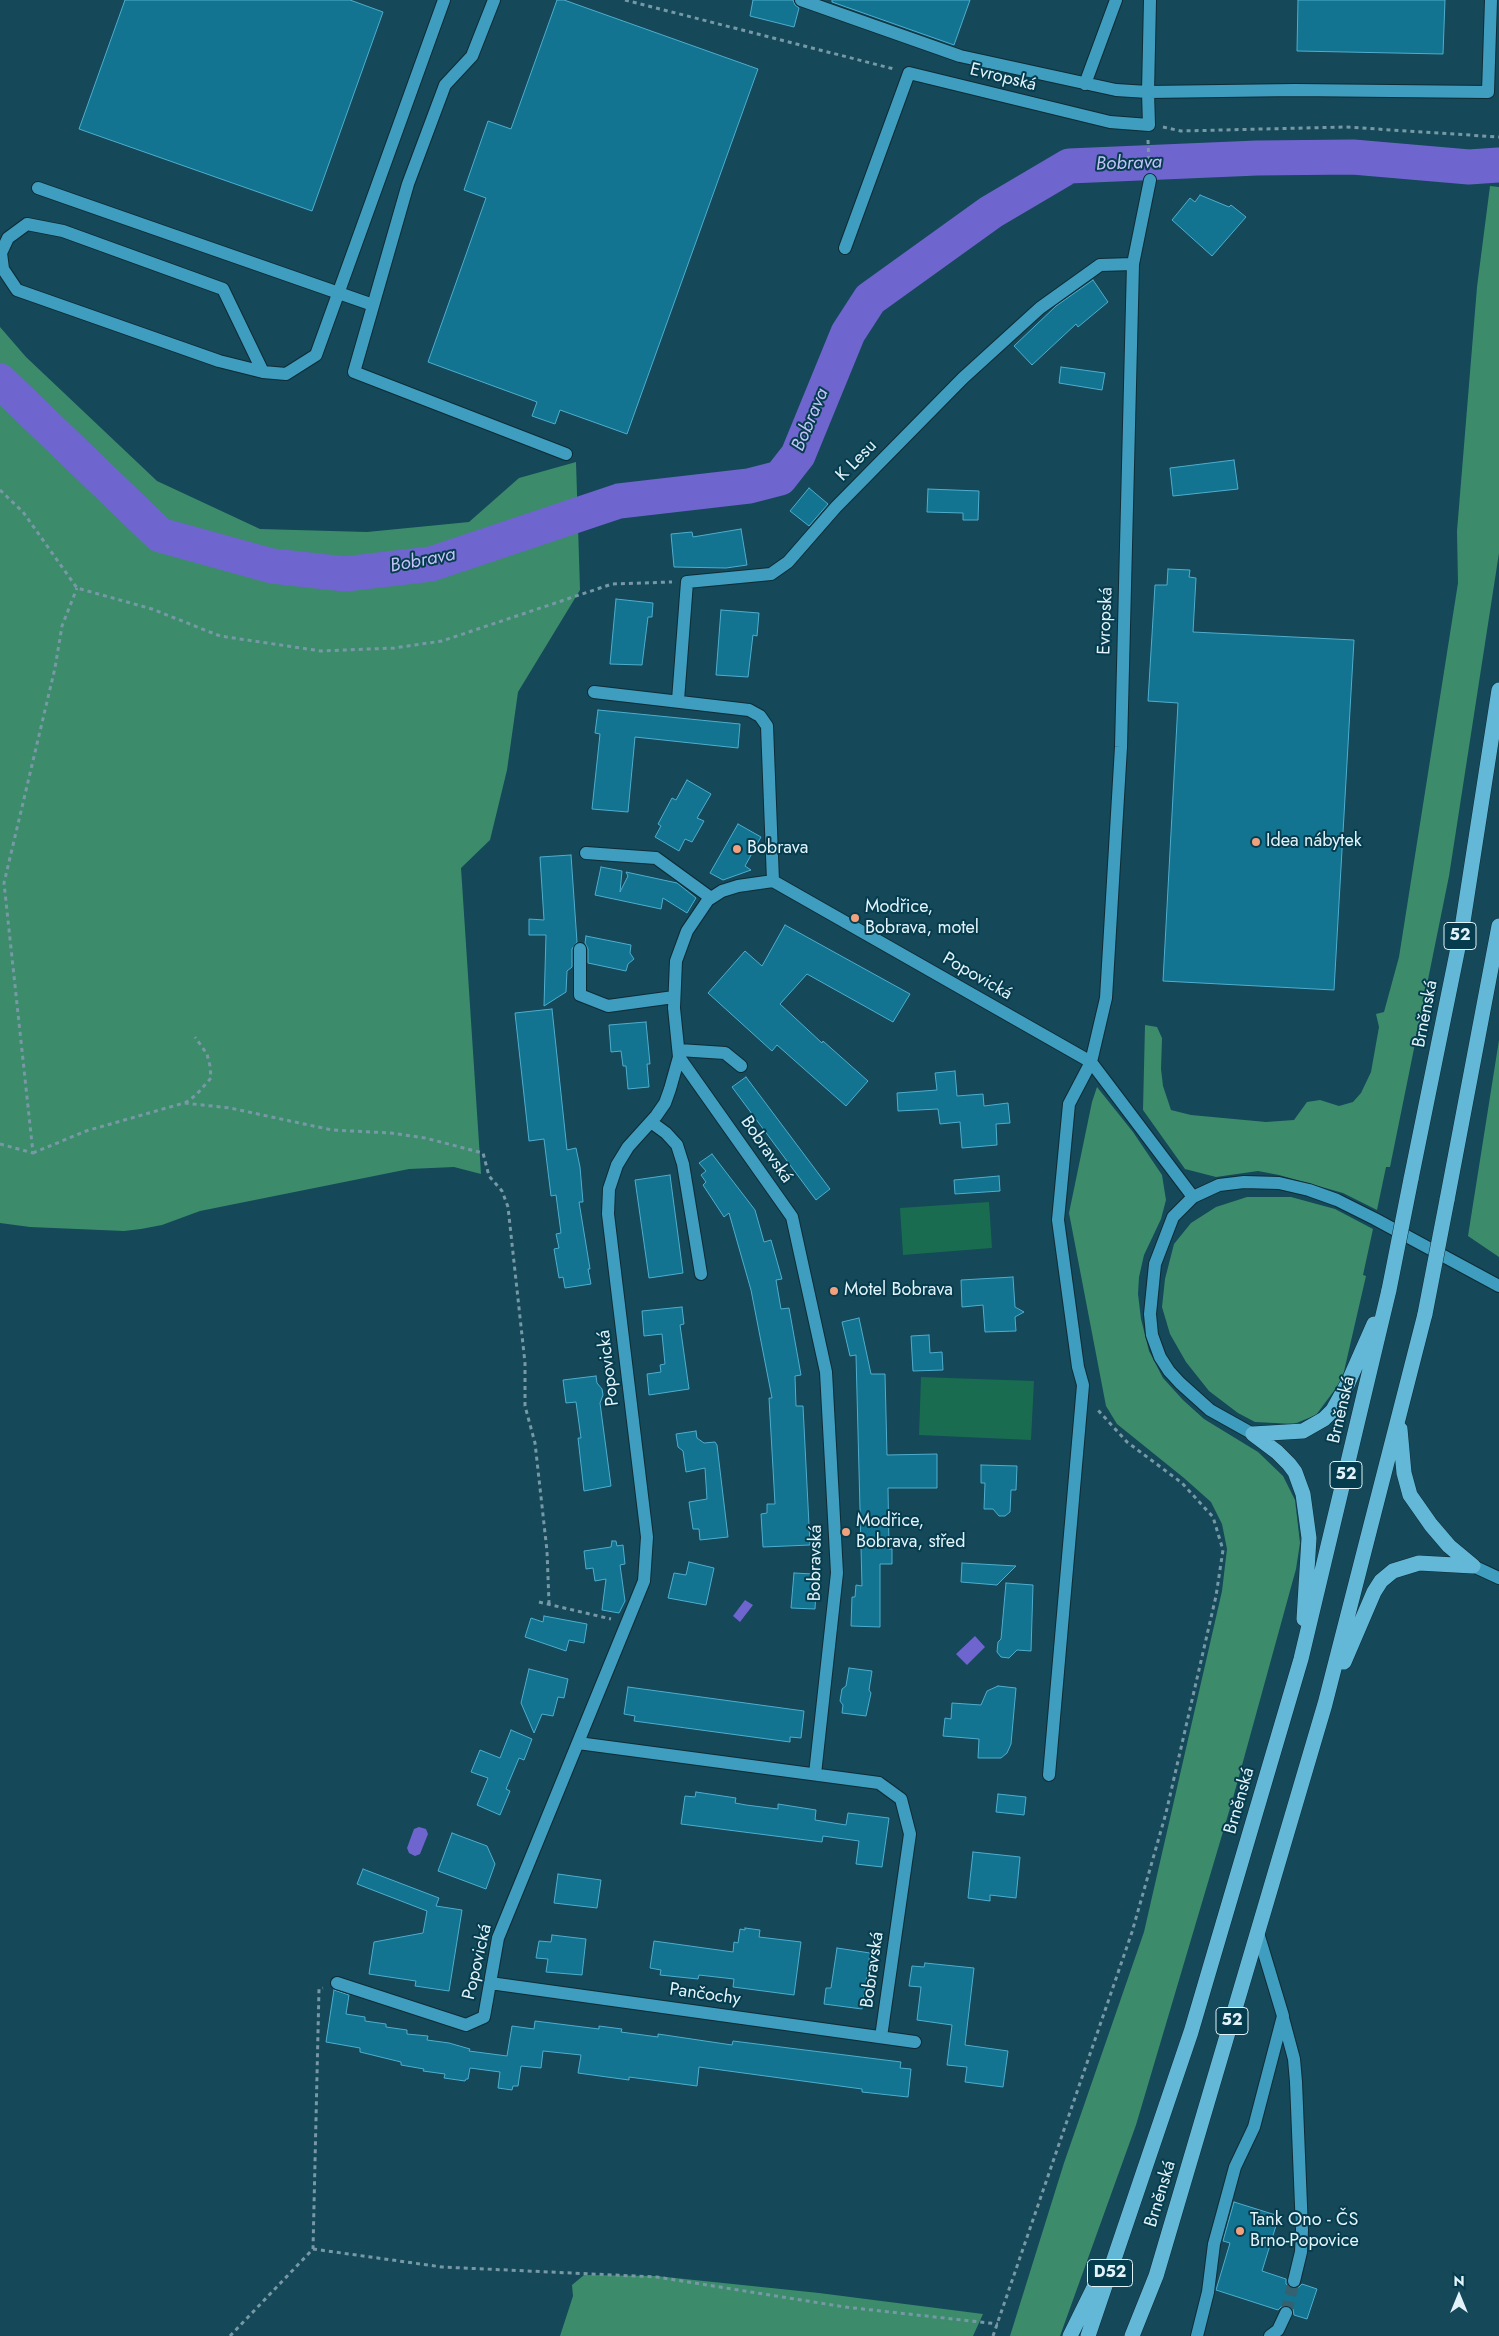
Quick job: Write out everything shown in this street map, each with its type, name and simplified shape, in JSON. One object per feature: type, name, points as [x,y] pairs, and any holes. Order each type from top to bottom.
[{"type":"highway","name":"Brněnská","points":[[1132,2210],[1196,2015],[1301,1659],[1389,1290],[1462,928],[1499,690]]},
{"type":"highway","name":"Brněnská","points":[[1132,2336],[1156,2276],[1325,1704],[1425,1314],[1499,926]]},
{"type":"highway","points":[[1253,1434],[1303,1431],[1315,1426],[1332,1410],[1348,1383],[1389,1290]]},
{"type":"highway","points":[[1399,1416],[1404,1474],[1410,1494],[1431,1525],[1449,1546],[1473,1566]]},
{"type":"highway","points":[[1253,1434],[1277,1452],[1292,1468],[1300,1484],[1305,1501],[1308,1538],[1301,1659]]},
{"type":"highway","points":[[1325,1704],[1374,1592],[1386,1576],[1401,1567],[1419,1563],[1473,1566]]},
{"type":"highway","points":[[1070,2336],[1132,2210]]},
{"type":"highway","name":"D52","points":[[1088,2336],[1132,2210]]},
{"type":"street","points":[[263,372],[224,289],[63,232],[27,224],[8,238],[1,254],[3,269],[17,290],[219,361],[263,372],[286,374],[316,355],[444,0]]},
{"type":"street","points":[[494,0],[472,56],[445,85],[408,184],[354,372],[566,454]]},
{"type":"street","points":[[801,0],[960,56],[1116,90],[1148,92],[1305,90],[1488,92],[1490,0]]},
{"type":"street","points":[[1085,84],[1116,0]]},
{"type":"street","points":[[1149,125],[1150,0]]},
{"type":"street","points":[[846,248],[909,73]]},
{"type":"street","name":"Evropská","points":[[909,73],[1110,122],[1149,125]]},
{"type":"street","name":"Evropská","points":[[1091,1062],[1106,998],[1121,748],[1133,264],[1150,180]]},
{"type":"street","points":[[38,188],[373,305]]},
{"type":"street","name":"K Lesu","points":[[687,582],[771,574],[783,566],[836,507],[963,378],[1040,308],[1100,265],[1133,264]]},
{"type":"street","points":[[678,700],[687,582]]},
{"type":"street","points":[[594,692],[678,700],[749,710],[760,716],[766,726],[773,881]]},
{"type":"street","points":[[586,853],[656,858],[710,898]]},
{"type":"street","name":"Popovická","points":[[337,1983],[466,2025],[484,2017],[498,1938],[644,1581],[647,1537],[608,1200],[609,1189],[617,1165],[628,1147],[651,1122],[665,1103],[679,1053],[674,975],[680,945],[699,910],[710,898],[722,891],[738,886],[773,881],[1091,1062]]},
{"type":"street","points":[[580,949],[580,995],[608,1006],[674,997]]},
{"type":"street","points":[[679,1053],[725,1053],[741,1066]]},
{"type":"street","name":"Bobravská","points":[[679,1053],[792,1217],[826,1372],[837,1573],[815,1774],[879,1783],[901,1799],[910,1834],[881,2037]]},
{"type":"street","points":[[1049,1775],[1083,1385],[1078,1366],[1058,1220],[1069,1104],[1091,1062],[1193,1197]]},
{"type":"street","points":[[651,1122],[666,1133],[676,1145],[683,1164],[701,1274]]},
{"type":"street","points":[[1253,1434],[1210,1410],[1180,1383],[1160,1357],[1152,1335],[1151,1296],[1155,1264],[1173,1217],[1193,1197],[1219,1185],[1244,1182],[1279,1183],[1309,1190],[1337,1200],[1375,1219],[1499,1286]]},
{"type":"street","points":[[1473,1566],[1499,1578]]},
{"type":"street","points":[[578,1743],[815,1774]]},
{"type":"street","points":[[1258,1933],[1294,2060],[1302,2230],[1301,2252],[1294,2281]]},
{"type":"street","name":"Pančochy","points":[[490,1983],[915,2042]]},
{"type":"street","points":[[1197,2336],[1208,2292],[1214,2244],[1235,2167],[1254,2127],[1283,2016]]},
{"type":"street","points":[[1270,2336],[1278,2330],[1286,2313]]},
{"type":"path","points":[[625,0],[909,73]]},
{"type":"path","points":[[1149,125],[1181,131],[1346,127],[1499,137]]},
{"type":"path","points":[[1148,142],[1150,180]]},
{"type":"path","points":[[0,490],[23,512],[77,588],[152,609],[220,636],[321,651],[394,648],[442,642],[612,584],[687,582]]},
{"type":"path","points":[[33,1153],[4,883],[55,668],[62,626],[77,588]]},
{"type":"path","points":[[0,1144],[33,1153],[86,1130],[184,1103],[196,1095],[211,1078],[207,1054],[195,1036]]},
{"type":"path","points":[[184,1103],[230,1108],[332,1130],[391,1133],[425,1138],[483,1153],[489,1176],[502,1192],[508,1207],[525,1363],[525,1406],[535,1443],[547,1551],[550,1604]]},
{"type":"path","points":[[993,2336],[1132,1932],[1166,1813],[1216,1596],[1223,1550],[1213,1517],[1182,1483],[1127,1442],[1098,1410],[1083,1385]]},
{"type":"path","points":[[539,1602],[626,1623]]},
{"type":"path","points":[[230,2336],[313,2249],[319,1989],[337,1983]]},
{"type":"path","points":[[313,2249],[442,2267],[657,2277],[846,2307],[998,2324]]},
{"type":"green space","points":[[1490,186],[1499,187],[1499,553],[1449,876],[1390,1167],[1386,1167],[1377,1210],[1343,1193],[1279,1175],[1258,1171],[1216,1177],[1185,1169],[1143,1110],[1145,1025],[1157,1027],[1162,1038],[1161,1069],[1163,1086],[1171,1110],[1191,1115],[1266,1122],[1294,1120],[1307,1102],[1320,1100],[1339,1106],[1353,1102],[1361,1093],[1371,1072],[1379,1027],[1376,1014],[1384,1012],[1399,957],[1458,583],[1457,531],[1477,287]]},
{"type":"green space","points":[[0,327],[26,357],[157,481],[260,529],[367,532],[469,522],[519,478],[576,462],[580,590],[518,692],[507,770],[490,840],[461,868],[481,1174],[454,1167],[409,1169],[200,1211],[162,1225],[124,1231],[30,1227],[0,1223]]},
{"type":"green space","points":[[1499,1040],[1499,1257],[1468,1236]]},
{"type":"green space","points":[[1097,1087],[1133,1132],[1162,1175],[1166,1200],[1161,1219],[1144,1255],[1139,1277],[1138,1294],[1141,1319],[1149,1351],[1163,1378],[1183,1400],[1204,1419],[1258,1452],[1283,1476],[1295,1500],[1300,1543],[1296,1569],[1233,1798],[1136,2125],[1060,2336],[1010,2336],[1064,2163],[1144,1932],[1222,1591],[1227,1549],[1222,1524],[1211,1502],[1117,1424],[1106,1406],[1069,1213],[1092,1102]]},
{"type":"green space","points":[[1247,1197],[1291,1197],[1335,1209],[1373,1229],[1363,1275],[1366,1276],[1342,1380],[1316,1415],[1294,1424],[1255,1422],[1238,1413],[1209,1391],[1186,1362],[1170,1334],[1162,1307],[1165,1279],[1174,1244],[1191,1223],[1216,1207]]},
{"type":"green space","points":[[989,1202],[992,1248],[903,1255],[900,1208]]},
{"type":"green space","points":[[921,1377],[1034,1381],[1031,1440],[919,1435]]},
{"type":"green space","points":[[584,2275],[656,2276],[819,2293],[983,2314],[973,2336],[560,2336],[573,2296],[572,2285]]},
{"type":"shaded area","points":[[745,1600],[753,1605],[740,1622],[733,1616]]},
{"type":"shaded area","points":[[975,1636],[985,1647],[967,1665],[956,1654]]},
{"type":"shaded area","points":[[419,1827],[426,1829],[428,1834],[420,1854],[415,1856],[409,1853],[407,1848],[414,1829]]},
{"type":"building","points":[[125,0],[350,0],[383,12],[312,211],[79,129]]},
{"type":"building","points":[[557,0],[564,0],[758,69],[627,434],[560,410],[555,424],[532,416],[537,402],[428,362],[486,198],[464,190],[488,121],[511,129]]},
{"type":"building","points":[[753,0],[793,0],[799,8],[794,27],[750,16]]},
{"type":"building","points":[[832,0],[970,0],[954,45],[832,2]]},
{"type":"building","points":[[1298,0],[1445,0],[1443,54],[1297,51]]},
{"type":"building","points":[[1200,195],[1229,207],[1231,205],[1246,217],[1212,256],[1172,220],[1190,198],[1195,202]]},
{"type":"building","points":[[1093,280],[1108,302],[1078,327],[1076,324],[1032,365],[1014,346],[1056,306]]},
{"type":"building","points":[[1061,367],[1105,373],[1102,390],[1059,383]]},
{"type":"building","points":[[1234,460],[1238,489],[1173,496],[1170,468]]},
{"type":"building","points":[[809,488],[828,504],[809,526],[790,511]]},
{"type":"building","points":[[928,489],[979,491],[978,520],[963,520],[963,513],[927,512]]},
{"type":"building","points":[[741,529],[747,565],[726,568],[674,567],[671,534],[692,532],[693,537]]},
{"type":"building","name":"Idea nábytek","points":[[1168,569],[1190,570],[1189,577],[1196,578],[1193,632],[1354,640],[1334,990],[1163,981],[1178,703],[1148,701],[1155,585],[1167,585]]},
{"type":"building","points":[[616,599],[653,603],[652,617],[648,617],[642,665],[610,664]]},
{"type":"building","points":[[721,610],[759,613],[757,636],[753,635],[748,677],[716,675]]},
{"type":"building","points":[[598,710],[740,724],[738,748],[635,737],[628,812],[592,809],[600,734],[595,733]]},
{"type":"building","points":[[687,780],[711,794],[697,818],[704,821],[692,842],[685,839],[679,851],[655,837],[661,826],[658,824],[672,798],[676,800]]},
{"type":"building","points":[[738,824],[761,837],[745,866],[751,870],[723,880],[710,873]]},
{"type":"building","points":[[571,855],[577,942],[572,949],[572,967],[567,971],[566,992],[544,1006],[546,935],[529,935],[529,919],[544,920],[540,857]]},
{"type":"building","points":[[601,867],[622,871],[620,892],[628,876],[626,872],[677,883],[696,898],[687,913],[663,898],[661,909],[595,895]]},
{"type":"building","points":[[785,925],[910,994],[893,1022],[807,974],[780,1004],[822,1043],[823,1041],[868,1081],[846,1106],[777,1045],[772,1051],[708,993],[745,951],[762,966]]},
{"type":"building","points":[[586,936],[631,945],[630,953],[634,959],[628,964],[626,971],[588,963],[588,949],[585,943]]},
{"type":"building","points":[[552,1009],[567,1150],[576,1148],[580,1167],[583,1202],[579,1202],[591,1284],[565,1288],[563,1277],[559,1278],[554,1249],[559,1248],[556,1234],[561,1233],[556,1195],[551,1196],[544,1139],[529,1141],[515,1013]]},
{"type":"building","points":[[646,1022],[650,1064],[647,1064],[649,1087],[628,1089],[626,1066],[623,1066],[621,1051],[611,1052],[609,1025]]},
{"type":"building","points":[[955,1071],[957,1096],[983,1094],[984,1106],[1008,1103],[1010,1123],[996,1124],[997,1145],[962,1148],[960,1122],[940,1124],[938,1109],[898,1111],[897,1093],[937,1090],[935,1073]]},
{"type":"building","points":[[746,1077],[830,1189],[816,1200],[732,1087]]},
{"type":"building","points":[[712,1154],[755,1210],[764,1242],[771,1240],[782,1279],[776,1280],[781,1309],[789,1308],[801,1375],[795,1376],[796,1406],[803,1406],[810,1545],[763,1547],[761,1514],[767,1513],[767,1504],[775,1504],[769,1398],[772,1398],[751,1290],[729,1213],[724,1217],[703,1185],[706,1182],[701,1175],[706,1171],[699,1163]]},
{"type":"building","points":[[670,1175],[683,1273],[649,1278],[635,1180]]},
{"type":"building","points":[[999,1176],[1000,1191],[955,1194],[954,1180]]},
{"type":"building","points":[[1013,1277],[1015,1307],[1024,1312],[1015,1317],[1016,1331],[985,1332],[983,1305],[962,1307],[961,1280]]},
{"type":"building","points":[[682,1307],[684,1324],[680,1325],[689,1389],[649,1395],[647,1374],[661,1372],[660,1365],[665,1364],[662,1334],[644,1336],[642,1311]]},
{"type":"building","points":[[859,1318],[871,1374],[885,1374],[887,1455],[937,1454],[937,1488],[888,1488],[889,1549],[892,1549],[892,1564],[880,1564],[880,1627],[851,1626],[852,1597],[855,1597],[856,1585],[862,1586],[856,1355],[850,1356],[842,1322]]},
{"type":"building","points":[[929,1335],[930,1353],[942,1352],[943,1370],[913,1371],[911,1336]]},
{"type":"building","points":[[596,1376],[603,1395],[600,1403],[611,1486],[584,1491],[578,1438],[581,1438],[576,1402],[566,1403],[563,1380]]},
{"type":"building","points":[[696,1431],[697,1438],[704,1443],[715,1442],[717,1445],[728,1537],[700,1540],[699,1529],[693,1529],[689,1502],[707,1499],[705,1468],[686,1472],[683,1451],[678,1447],[676,1434]]},
{"type":"building","points":[[981,1465],[1017,1466],[1016,1490],[1011,1490],[1010,1512],[1005,1516],[999,1516],[993,1509],[984,1509],[985,1483],[981,1483]]},
{"type":"building","points":[[612,1541],[616,1541],[617,1546],[623,1545],[625,1564],[620,1565],[625,1601],[619,1613],[602,1610],[606,1579],[595,1581],[593,1568],[586,1569],[584,1551],[611,1547]]},
{"type":"building","points":[[689,1562],[714,1568],[706,1605],[668,1598],[674,1573],[686,1575]]},
{"type":"building","points":[[962,1563],[1016,1566],[997,1585],[961,1582]]},
{"type":"building","points":[[794,1573],[813,1574],[812,1590],[816,1590],[815,1609],[791,1608]]},
{"type":"building","points":[[1006,1583],[1033,1585],[1031,1651],[1017,1650],[1009,1658],[1001,1657],[997,1652],[998,1642],[1001,1639]]},
{"type":"building","points":[[544,1616],[587,1624],[584,1643],[569,1640],[566,1651],[525,1637],[531,1618],[543,1622]]},
{"type":"building","points":[[849,1668],[872,1671],[869,1690],[871,1693],[866,1716],[842,1713],[843,1705],[840,1701],[842,1689],[846,1686]]},
{"type":"building","points":[[529,1669],[568,1679],[564,1698],[558,1697],[553,1716],[542,1714],[534,1733],[521,1703]]},
{"type":"building","points":[[998,1686],[1016,1688],[1011,1744],[1007,1753],[1001,1758],[978,1758],[979,1739],[943,1736],[945,1718],[951,1719],[952,1703],[981,1705],[987,1691]]},
{"type":"building","points":[[628,1687],[804,1711],[801,1738],[790,1737],[790,1742],[634,1721],[635,1716],[624,1714]]},
{"type":"building","points":[[511,1730],[532,1739],[524,1760],[519,1758],[506,1789],[510,1791],[500,1815],[477,1805],[488,1778],[471,1772],[480,1750],[500,1758]]},
{"type":"building","points":[[696,1792],[736,1798],[735,1803],[746,1805],[778,1809],[778,1804],[816,1810],[815,1820],[846,1825],[848,1813],[889,1818],[882,1867],[856,1864],[859,1841],[823,1836],[822,1842],[681,1824],[685,1796],[695,1797]]},
{"type":"building","points":[[998,1794],[1026,1797],[1024,1815],[996,1812]]},
{"type":"building","points":[[452,1833],[487,1846],[495,1864],[486,1889],[438,1871]]},
{"type":"building","points":[[973,1852],[1020,1857],[1016,1898],[990,1895],[990,1901],[968,1898]]},
{"type":"building","points":[[363,1869],[439,1898],[436,1906],[462,1910],[449,1991],[415,1986],[416,1981],[369,1974],[374,1942],[423,1933],[427,1911],[357,1884]]},
{"type":"building","points":[[558,1874],[601,1880],[597,1908],[554,1903]]},
{"type":"building","points":[[745,1928],[760,1930],[759,1937],[801,1942],[794,1995],[733,1987],[734,1979],[699,1975],[698,1979],[660,1975],[661,1970],[650,1968],[654,1941],[733,1952],[734,1942],[738,1943],[740,1929],[745,1930]]},
{"type":"building","points":[[552,1935],[586,1939],[582,1975],[546,1972],[548,1959],[536,1958],[539,1941],[551,1942]]},
{"type":"building","points":[[837,1948],[870,1953],[862,2009],[824,2004],[826,1988],[831,1988]]},
{"type":"building","points":[[925,1963],[974,1968],[965,2045],[1008,2051],[1003,2087],[965,2082],[967,2067],[947,2065],[952,2025],[917,2020],[921,1987],[909,1986],[912,1966],[924,1967]]},
{"type":"building","points":[[334,1990],[349,1995],[346,2014],[365,2017],[365,2021],[407,2030],[407,2034],[428,2036],[427,2040],[449,2043],[470,2049],[469,2051],[507,2056],[512,2026],[534,2029],[535,2021],[599,2029],[599,2026],[622,2029],[621,2032],[658,2037],[658,2034],[732,2045],[733,2041],[901,2062],[900,2068],[911,2069],[908,2097],[862,2092],[862,2089],[699,2067],[697,2086],[629,2077],[629,2080],[578,2073],[581,2055],[543,2051],[541,2068],[521,2066],[518,2086],[513,2086],[512,2090],[498,2088],[500,2072],[470,2068],[468,2079],[465,2081],[444,2078],[445,2074],[401,2065],[401,2062],[360,2052],[360,2048],[326,2042]]},
{"type":"building","points":[[1234,2202],[1279,2216],[1262,2271],[1286,2279],[1286,2284],[1292,2289],[1297,2289],[1302,2284],[1317,2289],[1307,2319],[1294,2315],[1293,2309],[1289,2306],[1282,2306],[1278,2310],[1216,2290],[1230,2243],[1223,2241]]},
{"type":"waterway","name":"Bobrava","points":[[0,381],[160,535],[272,566],[345,574],[431,564],[619,501],[749,486],[780,478],[798,455],[848,333],[870,299],[991,212],[1069,166],[1257,158],[1353,157],[1469,167],[1499,165]]},
{"type":"tunnel","points":[[1286,2313],[1294,2281]]},
{"type":"place","name":"Idea nábytek","points":[[1256,842]]},
{"type":"place","name":"Bobrava","points":[[737,849]]},
{"type":"place","name":"Modřice, Bobrava, motel","points":[[855,918]]},
{"type":"place","name":"Motel Bobrava","points":[[834,1291]]},
{"type":"place","name":"Modřice, Bobrava, střed","points":[[846,1532]]},
{"type":"place","name":"Tank Ono - ČS Brno-Popovice","points":[[1240,2231]]}]
